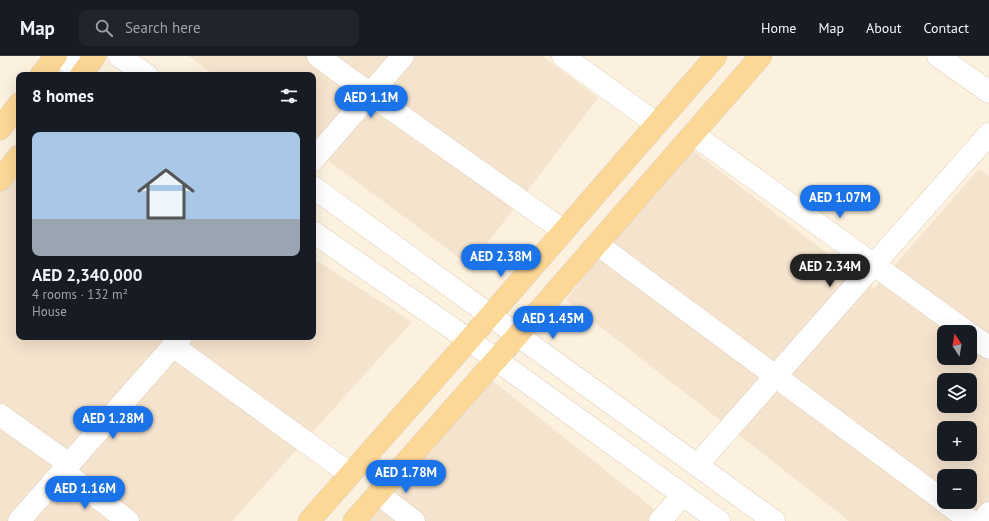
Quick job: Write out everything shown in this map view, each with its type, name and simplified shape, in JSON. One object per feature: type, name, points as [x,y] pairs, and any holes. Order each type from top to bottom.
[{"type":"main road","points":[[44,72],[56,56]]},
{"type":"main road","points":[[309,521],[716,56]]},
{"type":"main road","points":[[354,521],[518,336],[762,56]]},
{"type":"main road","points":[[0,129],[16,108]]},
{"type":"main road","points":[[0,180],[16,160]]},
{"type":"street","points":[[60,56],[86,70]]},
{"type":"street","points":[[119,56],[143,72]]},
{"type":"street","points":[[318,56],[564,231]]},
{"type":"street","points":[[316,157],[403,56]]},
{"type":"street","points":[[563,56],[657,124]]},
{"type":"street","points":[[938,56],[989,92]]},
{"type":"street","points":[[693,134],[957,325]]},
{"type":"street","points":[[697,465],[989,134]]},
{"type":"street","points":[[316,189],[774,521]]},
{"type":"street","points":[[316,234],[469,340],[719,521]]},
{"type":"street","points":[[597,244],[937,496]]},
{"type":"street","points":[[977,339],[989,348]]},
{"type":"street","points":[[19,521],[177,341],[350,474]]},
{"type":"street","points":[[0,415],[66,468],[128,521]]},
{"type":"street","points":[[378,494],[414,521]]},
{"type":"street","points":[[660,521],[683,495]]},
{"type":"street","points":[[955,509],[971,521]]},
{"type":"street","points":[[983,521],[989,513]]},
{"type":"shaded area","points":[[189,56],[542,56],[598,98],[470,266],[316,151],[316,72],[210,72]]},
{"type":"shaded area","points":[[687,146],[874,289],[979,169],[989,176],[989,521],[849,521],[566,300]]},
{"type":"shaded area","points":[[16,154],[16,340],[316,340],[316,260],[412,322],[232,521],[0,521],[0,175]]},
{"type":"shaded area","points":[[488,377],[669,521],[364,521]]}]
